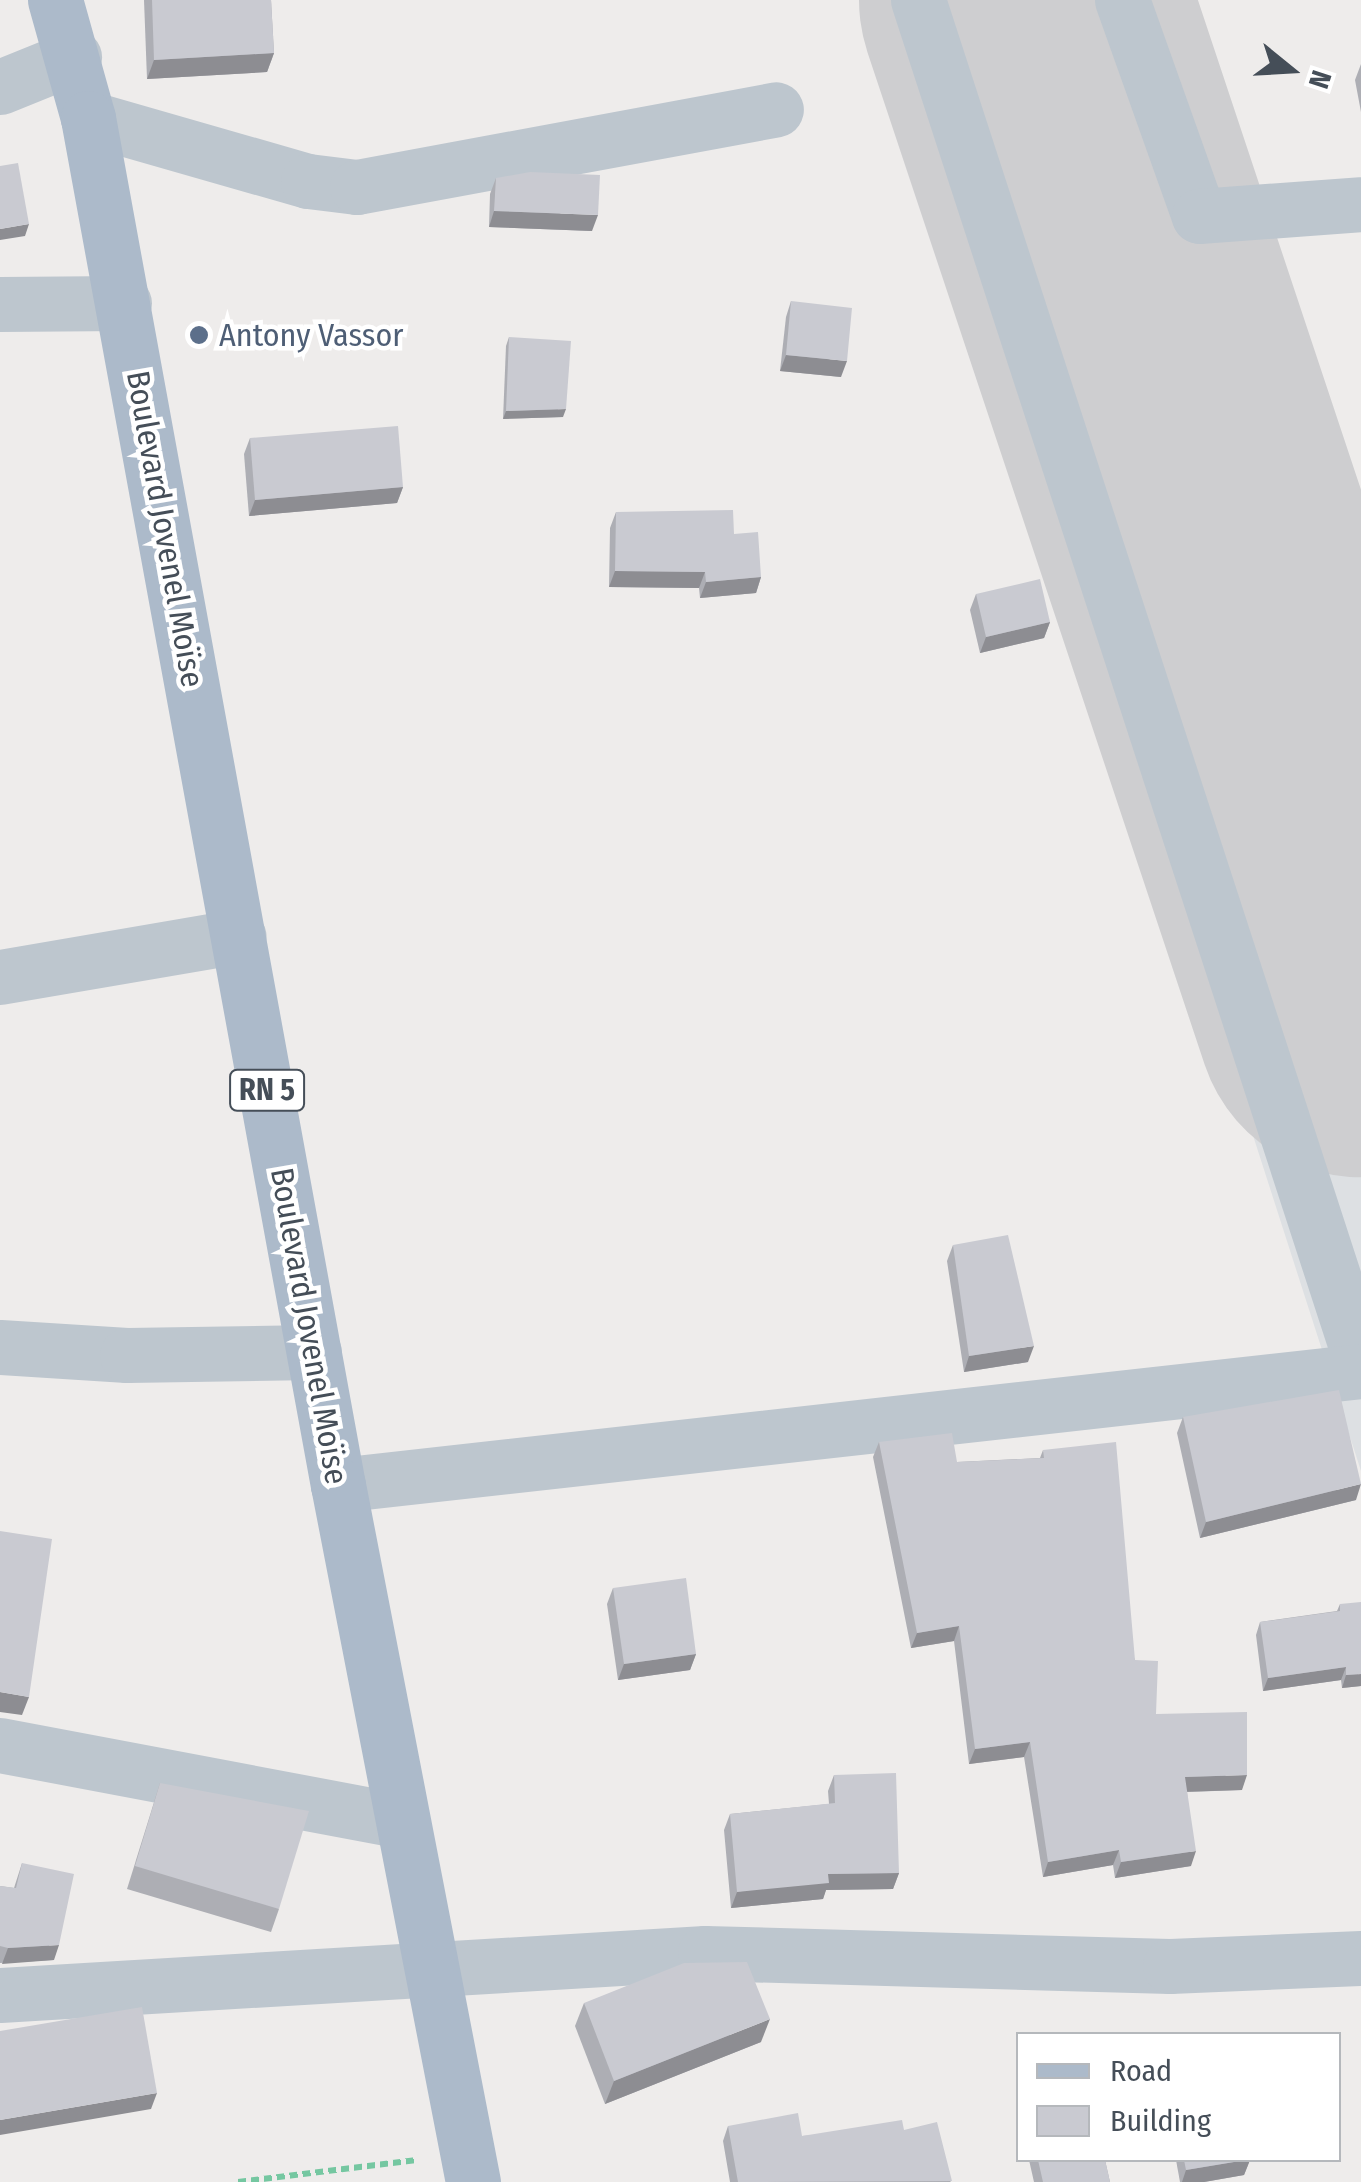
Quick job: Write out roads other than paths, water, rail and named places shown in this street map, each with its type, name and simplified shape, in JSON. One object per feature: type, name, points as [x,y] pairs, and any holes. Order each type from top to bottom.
[{"type":"main road","name":"Boulevard Jovenel Moïse","points":[[55,0],[74,56],[124,303],[338,1485],[470,2168]]},
{"type":"street","points":[[918,0],[1361,1362]]},
{"type":"street","points":[[1122,0],[1199,216],[1361,204]]},
{"type":"street","points":[[0,88],[74,56]]},
{"type":"street","points":[[88,118],[308,181],[357,186],[776,109]]},
{"type":"street","points":[[0,304],[124,303]]},
{"type":"street","points":[[0,977],[239,936]]},
{"type":"street","points":[[0,1347],[127,1356],[314,1352]]},
{"type":"street","points":[[338,1485],[1361,1371]]},
{"type":"street","points":[[0,1745],[401,1821]]},
{"type":"street","points":[[0,1995],[430,1974],[705,1952],[1170,1966],[1361,1958]]},
{"type":"place","name":"Antony Vassor","points":[[199,335]]}]
